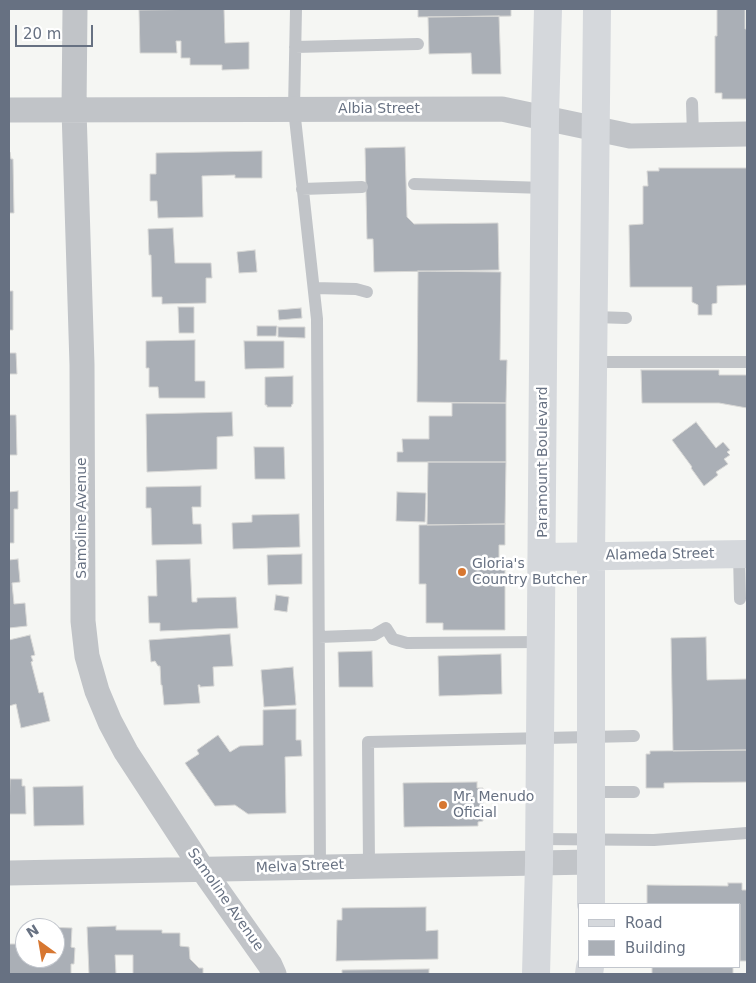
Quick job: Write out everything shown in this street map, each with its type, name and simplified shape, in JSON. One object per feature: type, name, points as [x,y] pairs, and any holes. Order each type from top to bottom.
[{"type":"main road","name":"Paramount Boulevard","points":[[536,974],[539,851],[540,642],[543,557],[545,117],[548,9]]},
{"type":"main road","points":[[590,903],[598,9]]},
{"type":"main road","name":"Alameda Street","points":[[543,557],[743,554]]},
{"type":"street","name":"Samoline Avenue","points":[[75,9],[74,110],[82,365],[83,621],[87,656],[97,691],[110,722],[126,752],[203,870],[270,965],[274,974]]},
{"type":"street","name":"Albia Street","points":[[9,110],[502,109],[630,136],[747,134]]},
{"type":"street","name":"Melva Street","points":[[9,873],[320,867],[369,865],[539,851],[591,850]]},
{"type":"lane","points":[[296,9],[294,109],[317,319],[320,867]]},
{"type":"lane","points":[[295,47],[418,44]]},
{"type":"lane","points":[[692,103],[693,135]]},
{"type":"lane","points":[[414,184],[545,188]]},
{"type":"lane","points":[[302,189],[362,187]]},
{"type":"lane","points":[[314,288],[356,289],[367,292]]},
{"type":"lane","points":[[594,317],[626,318]]},
{"type":"lane","points":[[594,362],[747,362]]},
{"type":"lane","points":[[740,599],[743,554]]},
{"type":"lane","points":[[319,637],[374,635],[386,628],[393,639],[406,643],[540,642]]},
{"type":"lane","points":[[369,865],[368,742],[634,736]]},
{"type":"lane","points":[[591,792],[634,792]]},
{"type":"lane","points":[[591,850],[654,840],[747,833]]},
{"type":"building","points":[[224,9],[225,43],[249,42],[249,69],[222,70],[222,65],[190,65],[190,58],[181,58],[181,41],[176,41],[177,53],[140,53],[139,10]]},
{"type":"building","points":[[418,9],[511,9],[511,16],[418,17]]},
{"type":"building","points":[[717,9],[745,9],[745,29],[747,29],[747,99],[722,99],[722,93],[715,93]]},
{"type":"building","points":[[499,16],[501,74],[472,74],[471,53],[429,54],[428,17]]},
{"type":"building","points":[[405,147],[407,217],[414,224],[498,223],[499,270],[374,272],[373,239],[367,239],[365,148]]},
{"type":"building","points":[[262,151],[262,178],[235,178],[235,175],[202,176],[203,217],[158,218],[157,201],[150,201],[150,174],[156,174],[156,153]]},
{"type":"building","points":[[9,152],[11,159],[13,159],[14,213],[9,213]]},
{"type":"building","points":[[659,168],[747,168],[747,285],[717,286],[717,303],[712,304],[712,315],[698,315],[698,305],[692,302],[692,287],[630,287],[629,225],[643,224],[643,186],[648,186],[647,171],[659,171]]},
{"type":"building","points":[[173,228],[175,263],[211,263],[212,278],[206,278],[206,303],[162,304],[162,297],[152,297],[148,229]]},
{"type":"building","points":[[255,250],[257,272],[239,273],[237,252]]},
{"type":"building","points":[[418,271],[501,272],[500,360],[507,360],[506,403],[417,402]]},
{"type":"building","points":[[9,291],[13,291],[13,330],[9,330]]},
{"type":"building","points":[[178,307],[194,307],[194,333],[179,333]]},
{"type":"building","points":[[301,308],[302,318],[279,320],[278,310]]},
{"type":"building","points":[[257,326],[277,326],[276,336],[257,336]]},
{"type":"building","points":[[278,327],[305,327],[305,338],[278,337]]},
{"type":"building","points":[[195,340],[195,381],[205,381],[205,398],[159,398],[158,387],[149,387],[149,368],[146,368],[146,341]]},
{"type":"building","points":[[244,341],[284,341],[284,368],[245,369]]},
{"type":"building","points":[[9,353],[16,353],[17,374],[9,374]]},
{"type":"building","points":[[641,370],[719,370],[719,375],[747,375],[747,408],[719,403],[642,403]]},
{"type":"building","points":[[293,376],[293,404],[291,407],[267,407],[265,405],[265,377]]},
{"type":"building","points":[[452,403],[506,403],[506,462],[397,462],[397,452],[403,452],[402,439],[429,439],[429,416],[452,416]]},
{"type":"building","points":[[232,412],[233,436],[217,437],[217,469],[147,472],[146,414]]},
{"type":"building","points":[[9,415],[16,415],[17,455],[9,455]]},
{"type":"building","points":[[696,422],[716,448],[723,442],[730,450],[727,452],[730,455],[724,459],[728,464],[716,472],[718,475],[704,486],[672,440]]},
{"type":"building","points":[[254,447],[284,447],[285,479],[255,479]]},
{"type":"building","points":[[428,462],[506,462],[505,524],[427,525]]},
{"type":"building","points":[[201,486],[201,507],[192,507],[193,524],[201,524],[202,544],[152,545],[151,508],[146,508],[146,487]]},
{"type":"building","points":[[18,491],[18,509],[14,509],[14,543],[9,543],[9,492]]},
{"type":"building","points":[[397,492],[426,493],[425,522],[396,521]]},
{"type":"building","points":[[299,514],[300,547],[233,549],[232,523],[252,522],[252,515]]},
{"type":"building","name":"Gloria's Country Butcher","points":[[505,524],[505,545],[499,545],[499,559],[505,559],[505,630],[443,630],[443,623],[426,623],[426,584],[419,584],[419,525]]},
{"type":"building","points":[[302,554],[302,584],[268,585],[267,555]]},
{"type":"building","points":[[18,559],[20,582],[12,583],[14,604],[25,603],[27,626],[9,628],[9,560]]},
{"type":"building","points":[[190,559],[192,602],[197,602],[197,598],[236,597],[238,628],[160,631],[160,623],[149,623],[148,596],[157,596],[156,560]]},
{"type":"building","points":[[276,595],[289,597],[287,612],[274,610]]},
{"type":"building","points":[[230,634],[233,666],[213,667],[214,686],[200,687],[198,685],[200,703],[164,705],[160,666],[155,661],[151,662],[149,640]]},
{"type":"building","points":[[30,635],[35,655],[31,656],[33,661],[31,662],[39,693],[43,692],[50,721],[21,728],[16,704],[9,706],[9,640]]},
{"type":"building","points":[[706,637],[707,680],[747,679],[747,750],[673,751],[671,638]]},
{"type":"building","points":[[372,651],[373,687],[339,687],[338,652]]},
{"type":"building","points":[[501,654],[502,694],[439,696],[438,656]]},
{"type":"building","points":[[293,667],[296,705],[264,707],[261,670]]},
{"type":"building","points":[[296,709],[296,740],[301,740],[302,756],[285,757],[286,813],[248,814],[235,805],[215,806],[185,763],[199,754],[197,750],[218,735],[230,752],[240,746],[263,745],[263,710]]},
{"type":"building","points":[[747,750],[747,782],[664,783],[664,788],[646,788],[646,754],[650,754],[650,751]]},
{"type":"building","points":[[10,779],[22,779],[22,786],[25,786],[26,814],[9,814]]},
{"type":"building","name":"Mr. Menudo Oficial","points":[[477,782],[477,788],[483,788],[483,821],[478,822],[478,826],[404,827],[403,783]]},
{"type":"building","points":[[83,786],[84,825],[34,826],[33,787]]},
{"type":"building","points":[[728,883],[742,883],[742,890],[747,890],[747,961],[741,961],[741,903],[647,903],[647,885],[728,886]]},
{"type":"building","points":[[426,907],[426,931],[438,930],[438,959],[336,961],[337,920],[342,920],[342,908]]},
{"type":"building","points":[[116,926],[116,930],[162,930],[162,933],[180,933],[180,946],[189,947],[190,959],[199,968],[203,968],[203,974],[133,974],[133,955],[115,955],[116,974],[89,974],[87,927]]},
{"type":"building","points":[[65,928],[72,928],[71,947],[75,948],[74,964],[71,964],[71,974],[9,974],[9,944],[15,944],[15,968],[65,968]]},
{"type":"building","points":[[652,968],[733,968],[733,974],[652,974]]},
{"type":"building","points":[[429,969],[429,974],[342,974],[342,970]]},
{"type":"place","name":"Gloria's Country Butcher","points":[[462,572]]},
{"type":"place","name":"Mr. Menudo Oficial","points":[[443,805]]}]
